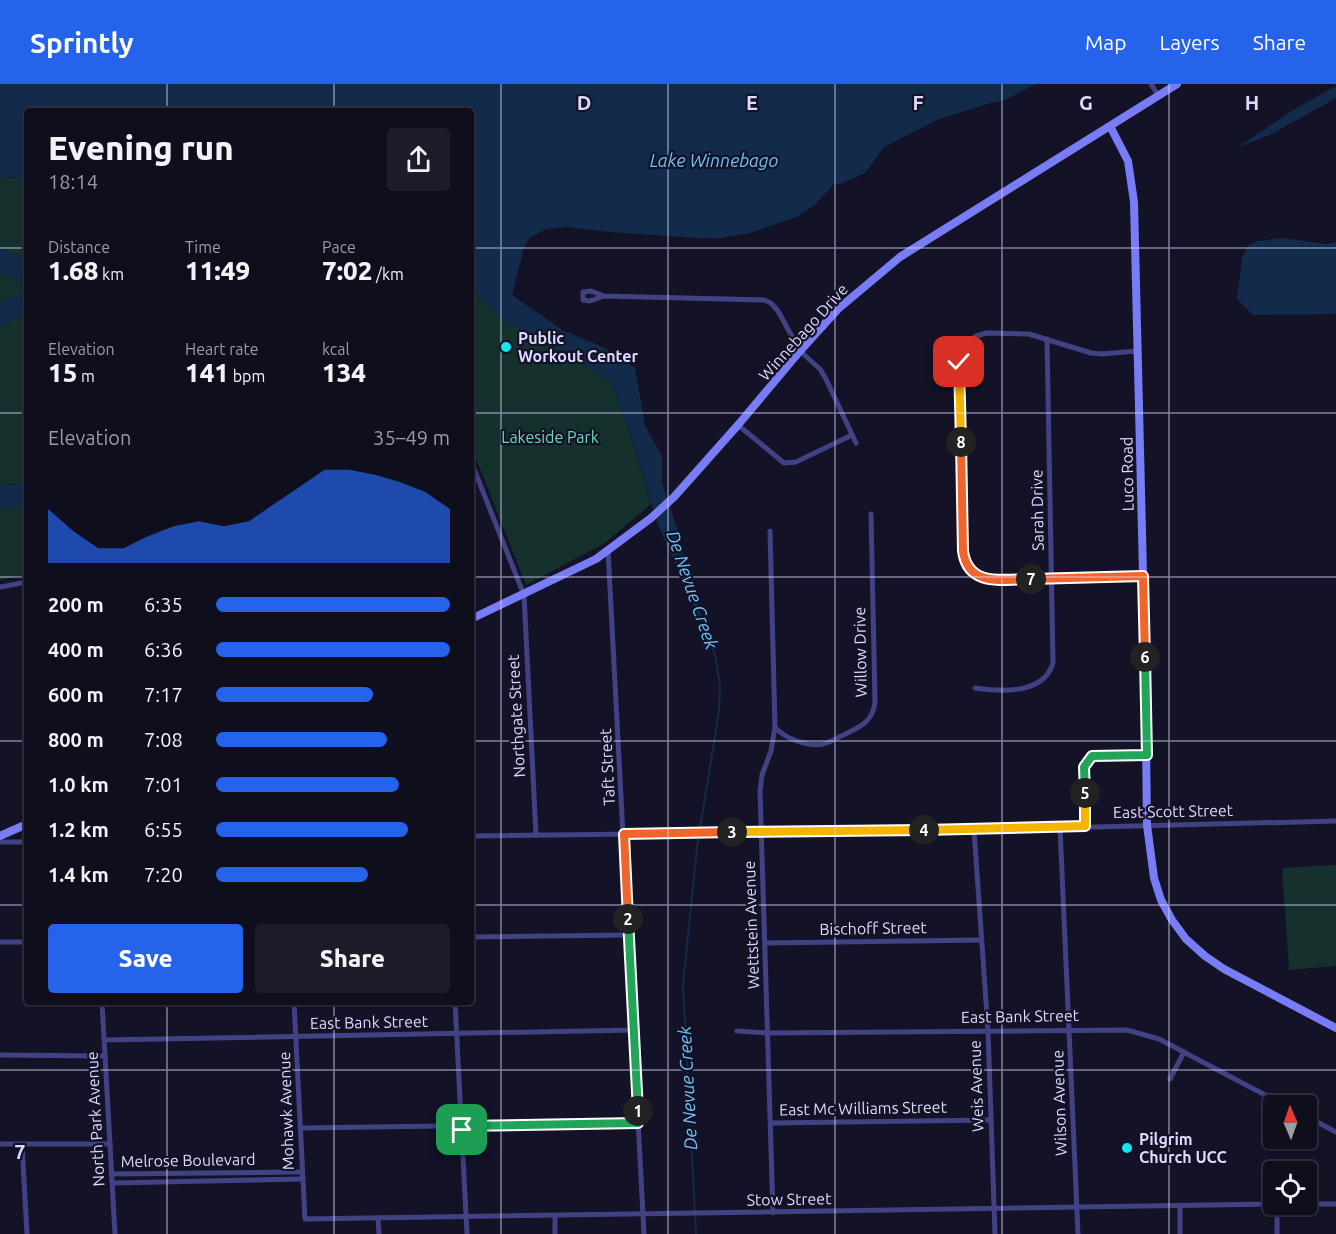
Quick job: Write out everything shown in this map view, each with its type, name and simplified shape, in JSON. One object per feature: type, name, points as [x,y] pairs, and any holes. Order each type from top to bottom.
[{"type":"street","points":[[1151,84],[1158,95]]},
{"type":"street","name":"Winnebago Drive","points":[[474,618],[596,559],[651,518],[674,497],[800,351],[852,296],[900,257],[1177,84]]},
{"type":"street","name":"Luco Road","points":[[1110,126],[1124,151],[1133,186],[1150,861],[1157,888],[1170,916],[1186,939],[1199,951],[1220,966],[1336,1028]]},
{"type":"street","points":[[604,296],[764,300],[771,303],[778,311],[800,351],[820,369],[856,443]]},
{"type":"street","points":[[1138,351],[1095,354],[1019,333],[985,333],[971,339],[963,348],[959,360],[963,551],[968,566],[976,574],[987,579],[1143,576]]},
{"type":"street","name":"Sarah Drive","points":[[975,688],[995,690],[1037,684],[1048,674],[1054,656],[1047,339]]},
{"type":"street","points":[[738,425],[784,463],[796,462],[852,435]]},
{"type":"street","name":"Northgate Street","points":[[474,469],[524,595],[536,835]]},
{"type":"street","name":"Willow Drive","points":[[775,727],[788,738],[812,744],[823,744],[861,726],[872,714],[875,701],[871,514]]},
{"type":"street","name":"Wettstein Avenue","points":[[770,531],[775,727],[771,751],[760,782],[773,1213]]},
{"type":"street","name":"Taft Street","points":[[608,550],[644,1234]]},
{"type":"street","points":[[0,587],[24,583]]},
{"type":"street","points":[[1085,826],[1084,770],[1088,760],[1098,755],[1147,755]]},
{"type":"street","name":"East Scott Street","points":[[474,836],[974,830],[1060,826],[1336,821]]},
{"type":"street","points":[[0,836],[24,825]]},
{"type":"street","name":"Wilson Avenue","points":[[1060,826],[1078,1234]]},
{"type":"street","name":"Weis Avenue","points":[[974,830],[987,1030],[995,1234]]},
{"type":"street","points":[[0,842],[24,842]]},
{"type":"street","points":[[474,937],[629,935]]},
{"type":"street","name":"Bischoff Street","points":[[766,943],[981,940]]},
{"type":"street","points":[[0,942],[24,942]]},
{"type":"street","name":"North Park Avenue","points":[[102,1005],[115,1234]]},
{"type":"street","name":"Mohawk Avenue","points":[[294,1005],[305,1220]]},
{"type":"street","points":[[455,1005],[467,1234]]},
{"type":"street","name":"East Bank Street","points":[[737,1031],[768,1033],[1070,1029],[1134,1031],[1153,1036],[1265,1095]]},
{"type":"street","name":"East Bank Street","points":[[104,1040],[634,1030]]},
{"type":"street","points":[[1170,1079],[1184,1052]]},
{"type":"street","points":[[0,1055],[105,1056]]},
{"type":"street","name":"East Mc Williams Street","points":[[771,1123],[991,1120]]},
{"type":"street","points":[[1317,1122],[1336,1132]]},
{"type":"street","points":[[301,1128],[638,1123]]},
{"type":"street","points":[[0,1144],[110,1144]]},
{"type":"street","points":[[22,1144],[27,1234]]},
{"type":"street","name":"Melrose Boulevard","points":[[111,1174],[302,1172]]},
{"type":"street","name":"Melrose Boulevard","points":[[112,1183],[302,1179]]},
{"type":"street","name":"Stow Street","points":[[305,1220],[1263,1204]]},
{"type":"street","points":[[1317,1204],[1336,1204]]},
{"type":"street","points":[[1180,1206],[1180,1234]]},
{"type":"street","points":[[1276,1215],[1277,1234]]},
{"type":"street","points":[[555,1216],[555,1234]]},
{"type":"street","points":[[378,1218],[379,1234]]},
{"type":"green space","points":[[0,177],[24,178],[24,261],[0,248]]},
{"type":"green space","points":[[0,273],[19,280],[23,294],[0,301]]},
{"type":"green space","name":"Lakeside Park","points":[[474,293],[504,320],[577,360],[611,382],[628,426],[651,504],[605,543],[526,585],[474,457]]},
{"type":"green space","points":[[24,315],[24,484],[0,485],[0,326]]},
{"type":"green space","points":[[24,505],[24,575],[0,580],[0,509]]},
{"type":"green space","points":[[1336,865],[1336,966],[1289,970],[1282,868]]},
{"type":"water","name":"Lake Winnebago","points":[[0,84],[1036,84],[1005,100],[937,120],[884,147],[865,173],[840,184],[834,184],[815,205],[796,217],[750,233],[719,238],[697,238],[567,227],[547,229],[530,237],[524,248],[512,295],[564,331],[601,346],[635,368],[645,426],[662,456],[662,483],[711,646],[658,525],[628,426],[611,382],[577,360],[504,320],[474,293],[474,108],[24,108],[24,178],[0,177]]},
{"type":"water","points":[[1336,86],[1336,98],[1270,135],[1238,147],[1295,109]]},
{"type":"water","points":[[1282,238],[1327,244],[1336,242],[1336,314],[1253,315],[1237,299],[1242,258],[1248,246],[1257,241]]},
{"type":"water","points":[[0,248],[24,261],[24,315],[0,326],[0,301],[23,294],[19,280],[0,273]]},
{"type":"water","points":[[24,484],[24,505],[0,509],[0,485]]},
{"type":"waterway","name":"De Nevue Creek","points":[[696,1234],[683,985],[697,847],[719,711],[720,685],[711,644]]},
{"type":"place","name":"Public Workout Center","points":[[506,347]]},
{"type":"place","name":"Pilgrim Church UCC","points":[[1127,1148]]},
{"type":"route","points":[[462,1130],[462,1126],[638,1123],[624,834],[974,830],[1085,826],[1084,770],[1088,760],[1098,755],[1147,755],[1143,576],[990,580],[976,574],[966,563],[963,551],[959,362]]}]
